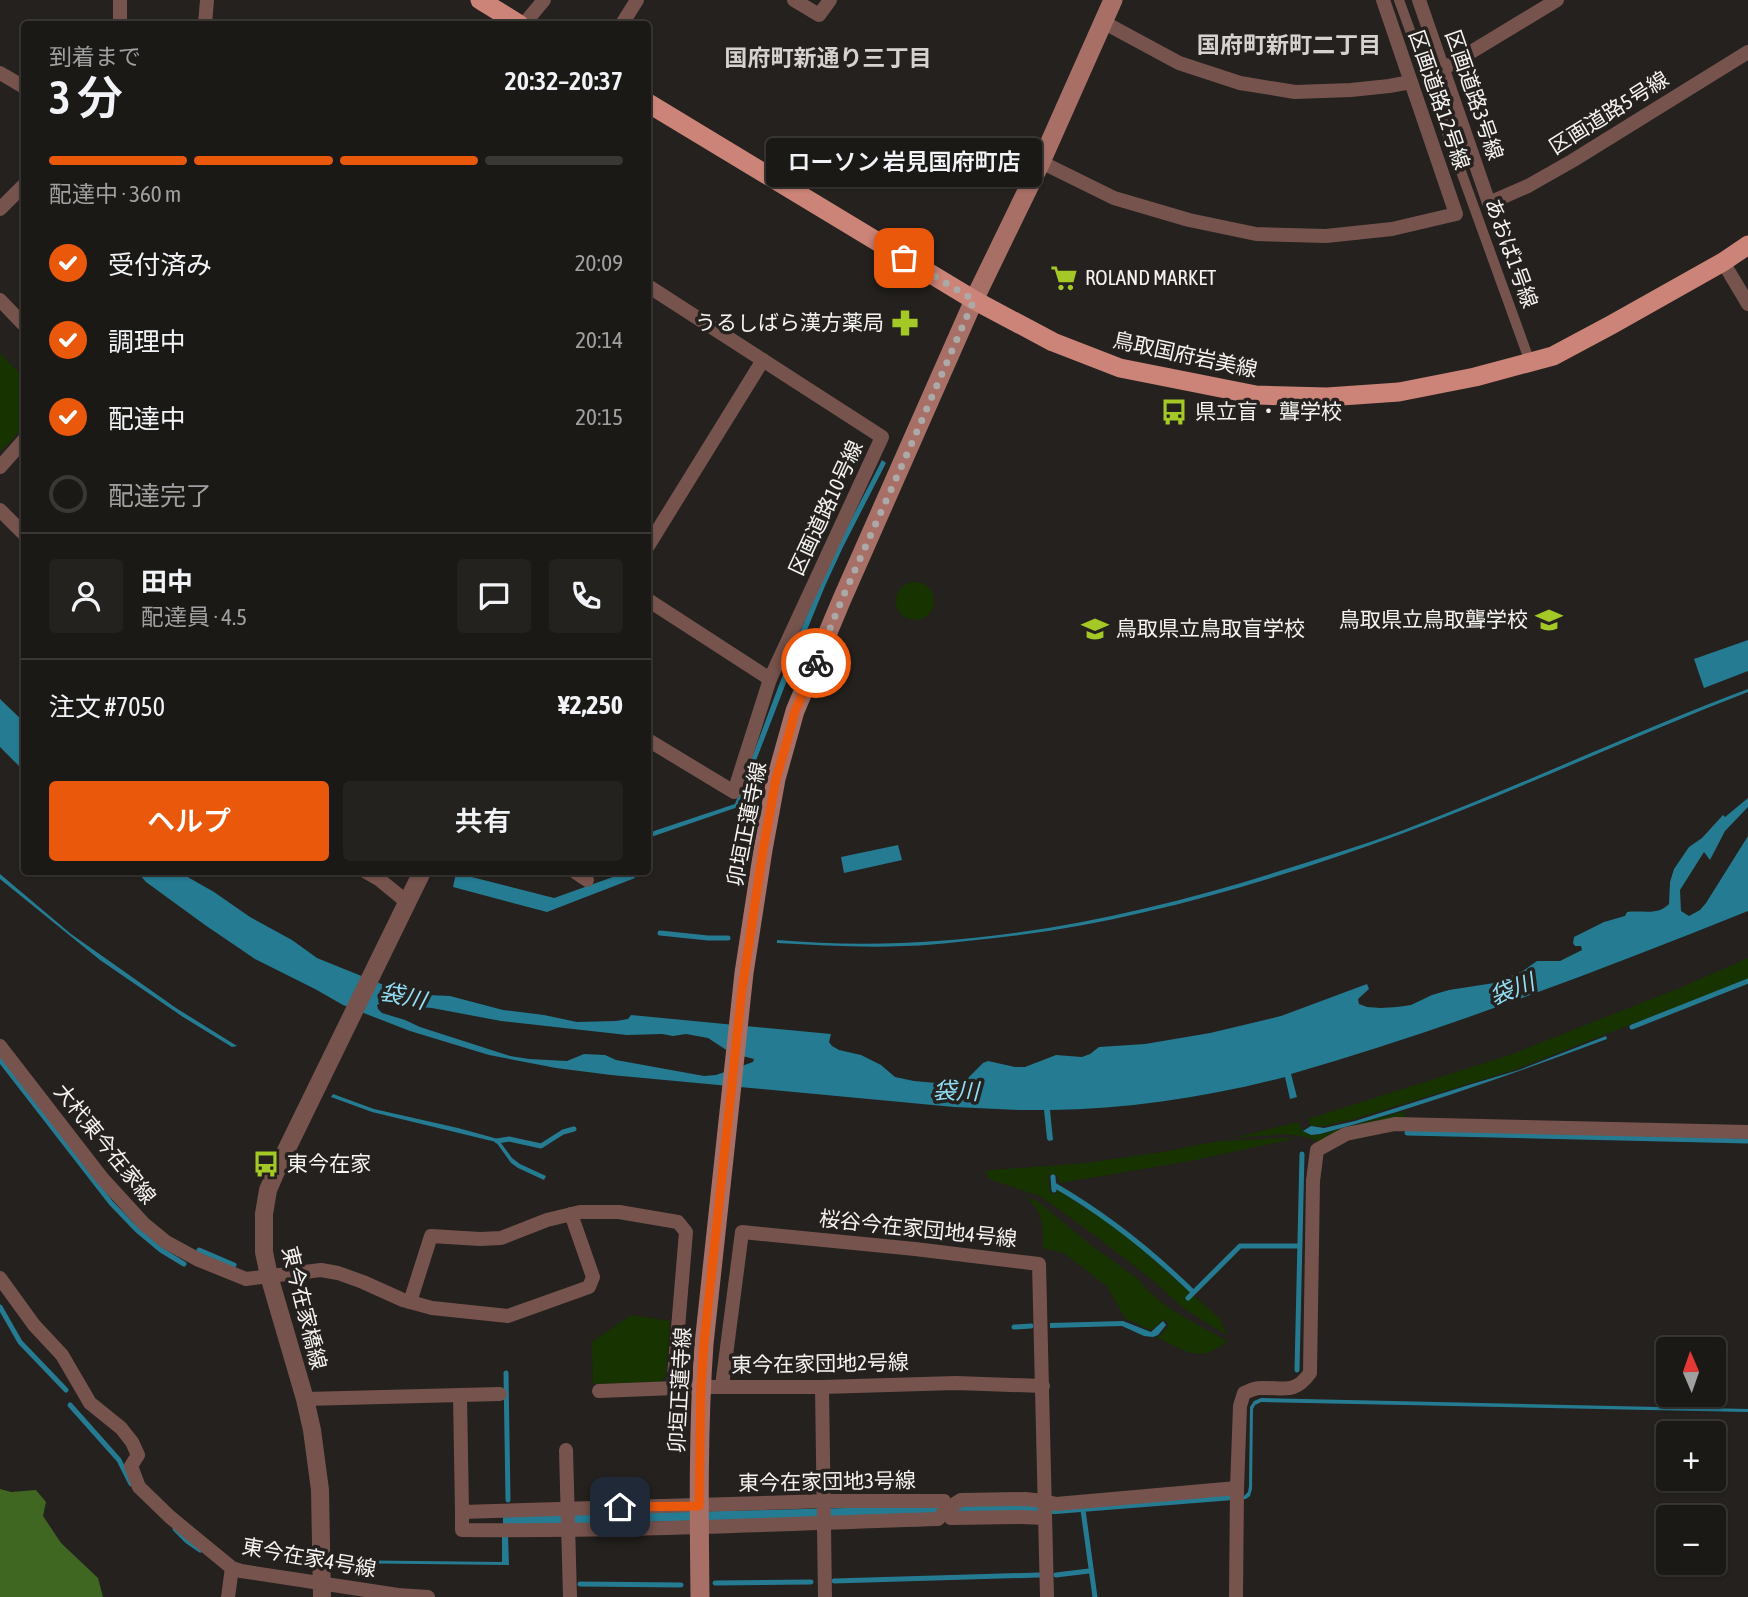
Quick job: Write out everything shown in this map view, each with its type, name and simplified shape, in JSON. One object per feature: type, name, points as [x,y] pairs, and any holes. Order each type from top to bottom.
[{"type":"main road","points":[[480,0],[514,21]]},
{"type":"main road","name":"卯垣正蓮寺線","points":[[700,1597],[699,1506],[704,1343],[742,990],[776,779],[795,711],[842,599],[974,300],[1041,162],[1113,0]]},
{"type":"main road","name":"鳥取国府岩美線","points":[[651,105],[974,300],[1053,342],[1120,368],[1256,395],[1327,397],[1399,392],[1475,377],[1553,356],[1748,245]]},
{"type":"street","points":[[120,0],[120,21]]},
{"type":"street","points":[[205,21],[207,0]]},
{"type":"street","points":[[526,21],[544,0]]},
{"type":"street","points":[[624,21],[637,0]]},
{"type":"street","points":[[794,0],[819,15],[830,0]]},
{"type":"street","name":"区画道路12号線","points":[[1041,162],[1114,198],[1189,220],[1256,234],[1326,236],[1392,229],[1456,214],[1383,0]]},
{"type":"street","name":"あおば1号線","points":[[1399,0],[1530,362]]},
{"type":"street","name":"区画道路3号線","points":[[1419,0],[1489,203]]},
{"type":"street","points":[[1443,69],[1557,0]]},
{"type":"street","points":[[1102,22],[1179,63],[1240,83],[1295,92],[1363,89],[1411,82]]},
{"type":"street","name":"区画道路5号線","points":[[1489,203],[1528,187],[1573,161],[1748,52]]},
{"type":"street","points":[[0,72],[21,85]]},
{"type":"street","points":[[0,209],[21,188]]},
{"type":"street","points":[[1723,261],[1748,304]]},
{"type":"street","name":"区画道路10号線","points":[[651,288],[882,437],[770,679],[734,792],[651,742]]},
{"type":"street","points":[[0,300],[21,322]]},
{"type":"street","points":[[651,541],[762,360]]},
{"type":"street","points":[[882,437],[908,452]]},
{"type":"street","points":[[0,467],[21,443]]},
{"type":"street","points":[[0,510],[21,531]]},
{"type":"street","points":[[651,602],[770,679]]},
{"type":"street","points":[[371,875],[380,880],[406,908],[421,875]]},
{"type":"street","name":"東今在家橋線","points":[[322,1590],[320,1490],[316,1454],[305,1399],[269,1276],[264,1252],[264,1214],[268,1191],[278,1167],[406,908]]},
{"type":"street","name":"大杙東今在家線","points":[[0,1046],[102,1178],[144,1224],[166,1242],[199,1260],[246,1279],[321,1270],[338,1273],[432,1308],[508,1316],[589,1287],[593,1277],[571,1214]]},
{"type":"street","points":[[1236,1597],[1240,1406],[1244,1393],[1257,1388],[1290,1389],[1302,1384],[1310,1373],[1313,1181],[1317,1150],[1346,1134],[1395,1124],[1748,1132]]},
{"type":"street","points":[[410,1302],[431,1236],[501,1238],[547,1220],[580,1212],[619,1212],[678,1222],[686,1232],[673,1388]]},
{"type":"street","name":"桜谷今在家団地4号線","points":[[722,1386],[742,1232],[1039,1264],[1047,1597]]},
{"type":"street","name":"東今在家4号線","points":[[0,1278],[34,1325],[62,1355],[90,1403],[121,1428],[132,1442],[138,1455],[131,1466],[139,1487],[170,1517],[232,1568],[322,1590],[428,1597]]},
{"type":"street","name":"東今在家団地2号線","points":[[599,1391],[722,1386],[822,1387],[956,1383],[1043,1386]]},
{"type":"street","points":[[822,1387],[825,1597]]},
{"type":"street","points":[[305,1399],[500,1394]]},
{"type":"street","points":[[460,1395],[462,1530],[699,1528],[938,1519],[961,1500],[1026,1499],[1056,1504],[1237,1488]]},
{"type":"street","points":[[566,1450],[569,1597]]},
{"type":"street","name":"東今在家団地3号線","points":[[462,1512],[944,1500],[951,1518],[1045,1518]]},
{"type":"street","points":[[228,1597],[232,1568]]},
{"type":"green space","points":[[0,353],[21,375],[21,430],[0,452]]},
{"type":"green space","points":[[915,582],[928,588],[934,601],[928,614],[915,620],[902,614],[896,601],[902,588]]},
{"type":"green space","points":[[1748,958],[1748,979],[1511,1071],[1350,1120],[1311,1126],[1308,1119],[1507,1056]]},
{"type":"green space","points":[[1404,1111],[1406,1119],[1319,1142],[1307,1137],[1285,1134],[1233,1138],[1298,1122],[1305,1133],[1318,1135]]},
{"type":"green space","points":[[1293,1139],[1195,1160],[1060,1183],[1057,1175],[1048,1175],[1050,1193],[1056,1194],[1057,1190],[1116,1227],[1219,1318],[1227,1335],[1186,1310],[1150,1278],[1040,1196],[995,1181],[985,1172],[1086,1163],[1220,1141]]},
{"type":"green space","points":[[1025,1197],[1037,1201],[1139,1280],[1167,1306],[1227,1341],[1208,1352],[1192,1353],[1156,1337],[1169,1325],[1164,1319],[1150,1330],[1125,1318],[1107,1286],[1064,1253],[1043,1248],[1039,1213]]},
{"type":"green space","points":[[631,1315],[670,1321],[666,1376],[660,1382],[593,1384],[592,1342]]},
{"type":"green space","points":[[0,1489],[11,1492],[36,1490],[46,1502],[43,1516],[61,1543],[98,1578],[103,1597],[0,1597]]},
{"type":"water","points":[[882,460],[886,463],[843,547],[796,657],[741,806],[651,837],[651,832],[735,804],[784,674],[838,546]]},
{"type":"water","points":[[1748,640],[1748,671],[1704,688],[1694,659]]},
{"type":"water","points":[[1748,689],[1748,692],[1401,834],[1242,887],[1187,902],[1078,926],[943,943],[872,947],[777,943],[777,940],[907,943],[971,938],[1035,930],[1161,905],[1286,869],[1401,831]]},
{"type":"water","points":[[0,699],[21,719],[21,768],[0,747]]},
{"type":"water","name":"袋川","points":[[1748,798],[1748,807],[1725,831],[1710,860],[1704,852],[1680,890],[1681,911],[1689,916],[1700,910],[1748,836],[1748,911],[1522,998],[1291,1074],[1297,1097],[1290,1099],[1285,1077],[1168,1101],[1050,1110],[1053,1140],[1049,1141],[1044,1110],[954,1107],[611,1075],[489,1055],[410,1031],[343,1005],[255,959],[140,875],[184,875],[317,958],[406,994],[450,996],[503,1010],[577,1022],[616,1021],[628,1019],[631,1015],[831,1034],[829,1042],[832,1046],[861,1055],[881,1065],[895,1077],[947,1084],[968,1078],[988,1061],[1025,1067],[1056,1055],[1082,1057],[1099,1047],[1145,1044],[1210,1033],[1281,1016],[1367,984],[1369,989],[1358,999],[1359,1004],[1367,1007],[1397,1007],[1411,1005],[1449,990],[1494,983],[1523,971],[1537,961],[1560,961],[1582,950],[1581,946],[1575,946],[1573,943],[1574,937],[1604,922],[1625,916],[1627,912],[1655,911],[1669,904],[1670,882],[1674,869],[1689,847],[1702,838],[1723,815],[1725,817]],"holes":[[[377,1005],[432,1008],[501,1021],[627,1035],[686,1034],[708,1038],[731,1053],[754,1059],[753,1062],[716,1075],[704,1076],[616,1060],[605,1055],[584,1054],[567,1061],[529,1059],[510,1056],[420,1027],[382,1013]]]},
{"type":"water","points":[[898,845],[902,860],[844,873],[841,857]]},
{"type":"water","points":[[0,874],[71,934],[176,1008],[237,1046],[232,1047],[183,1017],[100,960],[0,879]]},
{"type":"water","points":[[456,875],[464,875],[554,898],[619,875],[634,875],[635,878],[547,912],[453,887]]},
{"type":"water","points":[[1606,1036],[1607,1039],[1536,1065],[1393,1113],[1320,1134],[1311,1135],[1303,1131],[1311,1126],[1324,1128],[1355,1121],[1519,1070]]},
{"type":"water","points":[[333,1094],[374,1109],[498,1139],[512,1158],[546,1176],[544,1180],[518,1168],[511,1163],[496,1142],[372,1112],[331,1097]]},
{"type":"water","points":[[1123,1321],[1151,1332],[1163,1321],[1166,1325],[1153,1337],[1122,1326],[1050,1328],[1050,1323]]},
{"type":"water","points":[[1261,1398],[1748,1409],[1748,1412],[1261,1402],[1253,1409],[1252,1489],[1246,1499],[1056,1514],[503,1525],[503,1516],[1244,1496],[1249,1486],[1250,1407],[1254,1401]]},
{"type":"water","points":[[502,1537],[508,1537],[509,1565],[331,1563],[332,1560],[502,1562]]},
{"type":"waterway","points":[[660,933],[728,938]]},
{"type":"waterway","points":[[1632,1027],[1748,981]]},
{"type":"waterway","points":[[0,1060],[111,1203],[137,1230],[161,1250],[184,1264]]},
{"type":"waterway","points":[[497,1141],[509,1139],[541,1146],[563,1132],[574,1129]]},
{"type":"waterway","points":[[1407,1133],[1748,1141]]},
{"type":"waterway","points":[[1297,1370],[1302,1154]]},
{"type":"waterway","points":[[1053,1177],[1054,1190]]},
{"type":"waterway","points":[[1054,1185],[1127,1234],[1193,1292]]},
{"type":"waterway","points":[[1188,1298],[1240,1246],[1299,1246]]},
{"type":"waterway","points":[[199,1250],[234,1265]]},
{"type":"waterway","points":[[0,1307],[20,1342],[66,1390]]},
{"type":"waterway","points":[[1014,1327],[1031,1326]]},
{"type":"waterway","points":[[506,1373],[508,1500]]},
{"type":"waterway","points":[[70,1405],[119,1460],[131,1484]]},
{"type":"waterway","points":[[1083,1510],[1095,1597]]},
{"type":"waterway","points":[[175,1529],[200,1550]]},
{"type":"waterway","points":[[1056,1575],[1089,1571]]},
{"type":"waterway","points":[[834,1581],[1039,1575]]},
{"type":"waterway","points":[[715,1583],[811,1582]]},
{"type":"waterway","points":[[580,1584],[681,1585]]},
{"type":"way so far","points":[[816,663],[974,300],[904,258]]},
{"type":"place","name":"ローソン 岩見国府町店","points":[[904,258]]},
{"type":"place","name":"ROLAND MARKET","points":[[1064,278]]},
{"type":"place","name":"うるしばら漢方薬局","points":[[905,323]]},
{"type":"place","name":"県立盲・聾学校","points":[[1174,412]]},
{"type":"place","name":"鳥取県立鳥取聾学校","points":[[1549,620]]},
{"type":"place","name":"鳥取県立鳥取盲学校","points":[[1095,629]]},
{"type":"place","name":"東今在家","points":[[266,1164]]},
{"type":"district","name":"国府町新町二丁目","points":[[1289,45]]},
{"type":"district","name":"国府町新通り三丁目","points":[[828,58]]},
{"type":"route","points":[[620,1507],[699,1506],[704,1343],[742,990],[776,779],[795,711],[816,663]]}]
